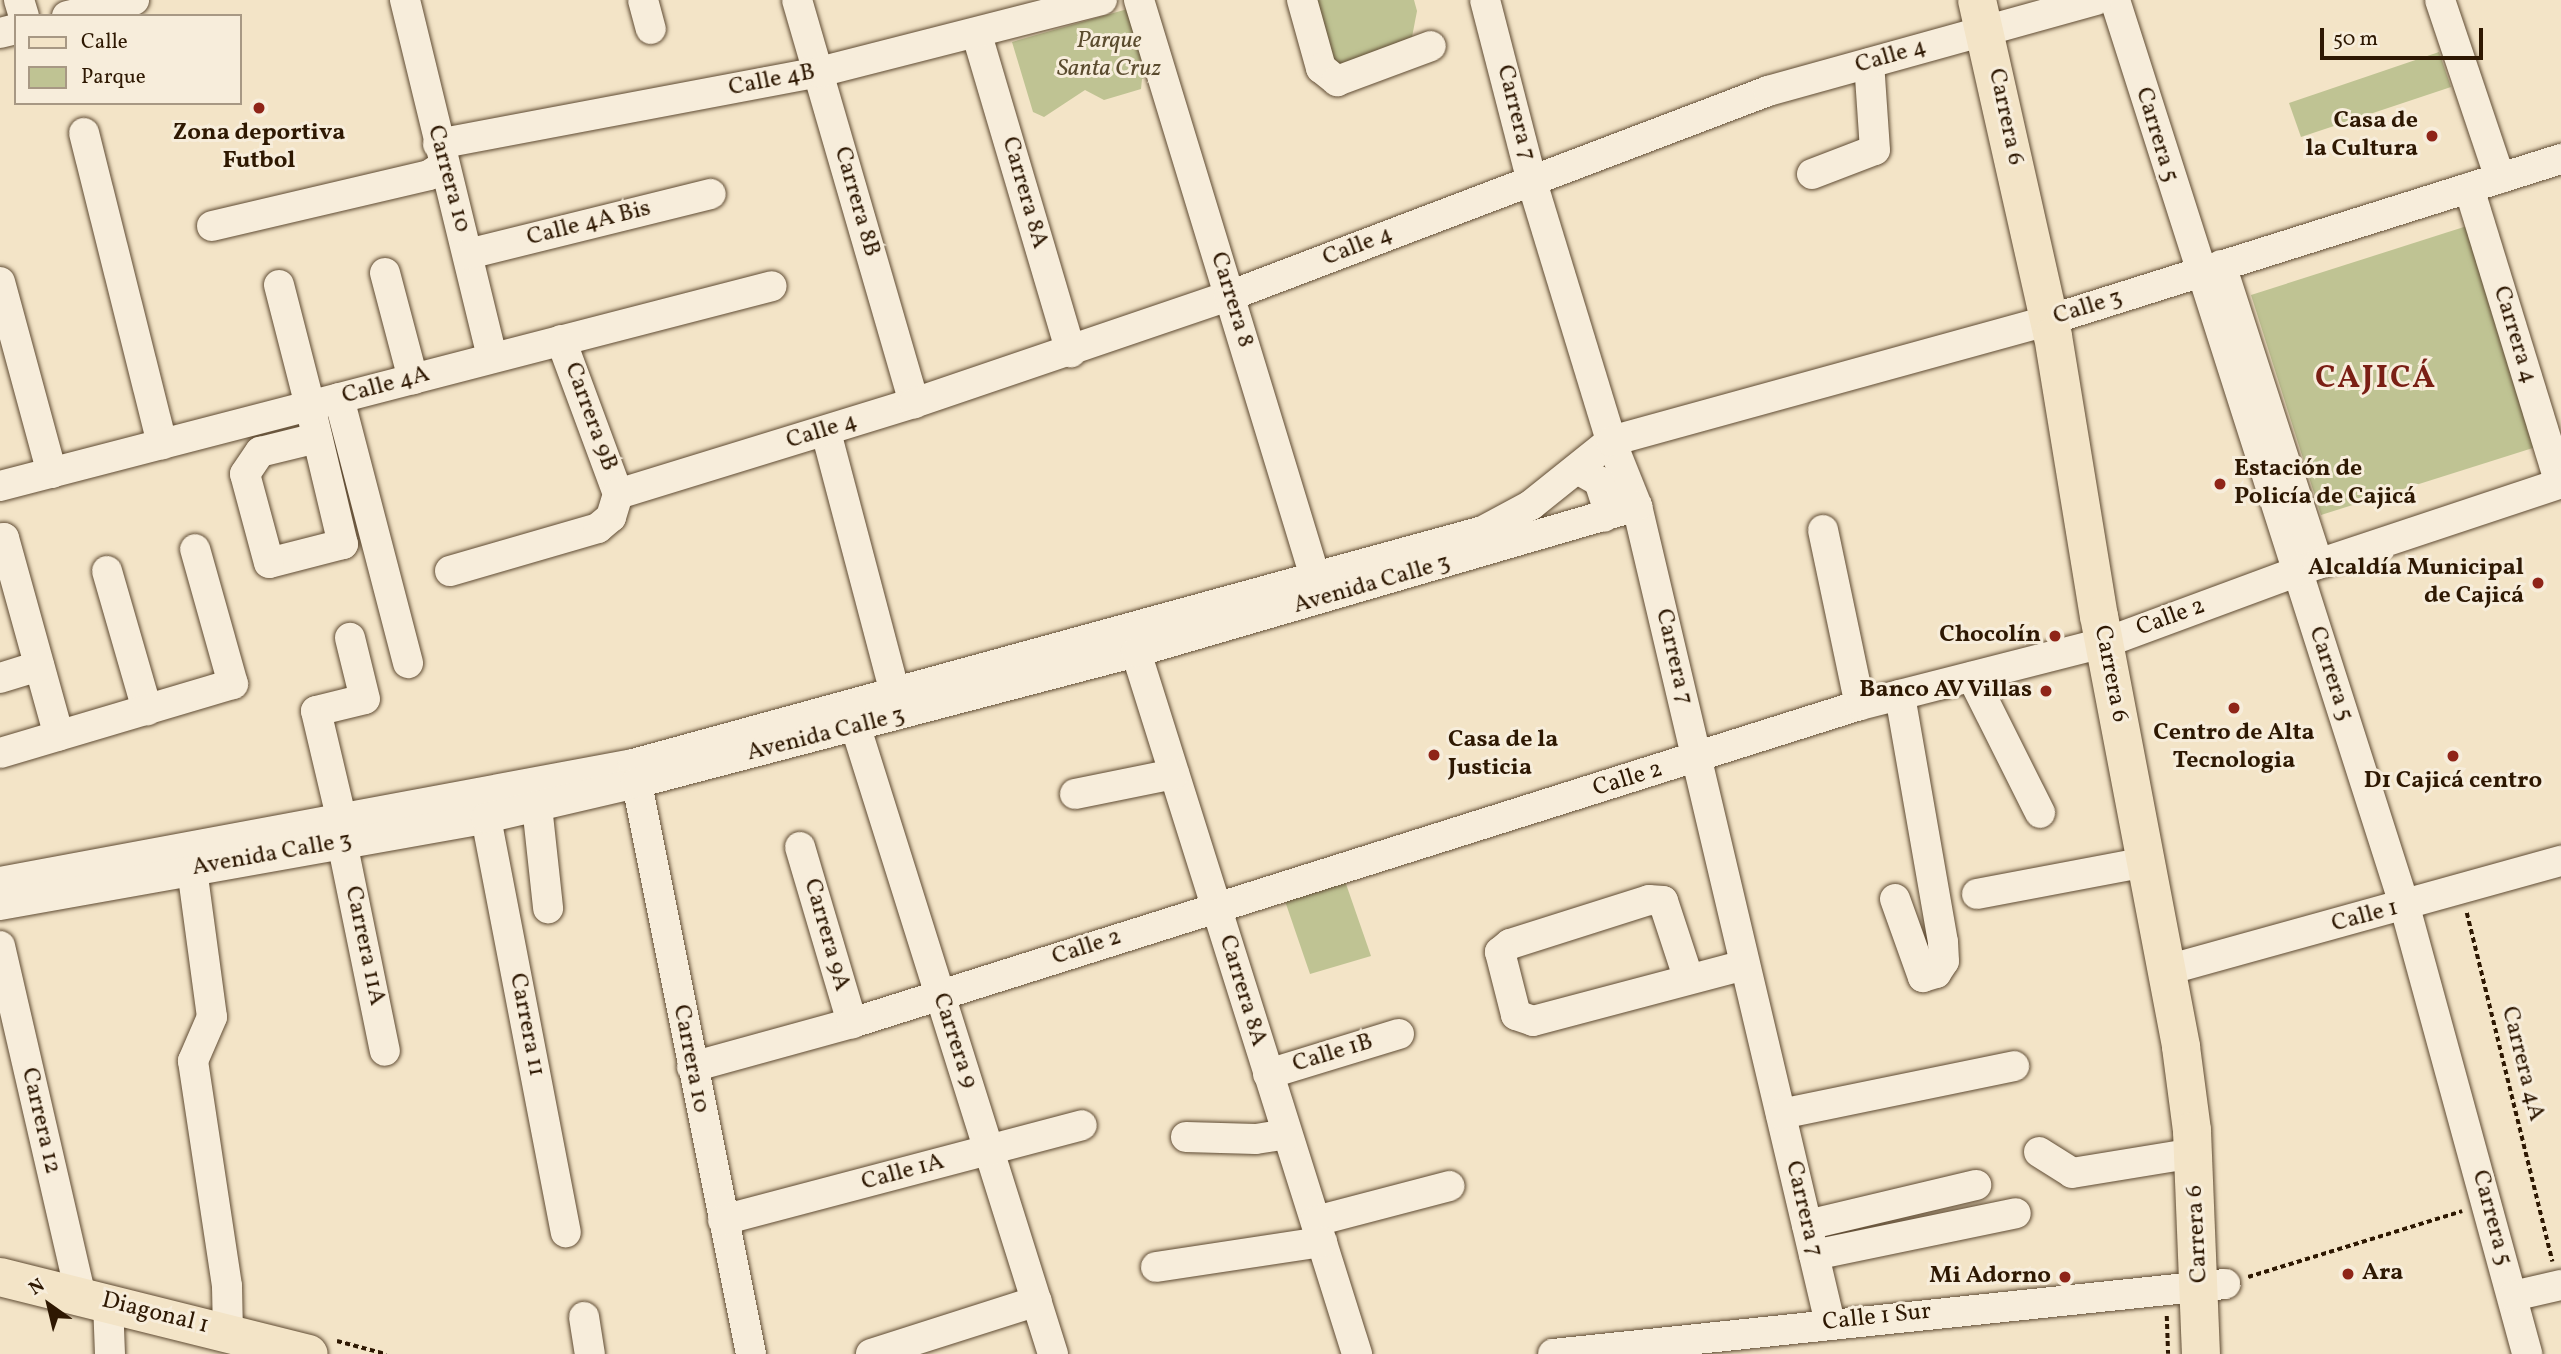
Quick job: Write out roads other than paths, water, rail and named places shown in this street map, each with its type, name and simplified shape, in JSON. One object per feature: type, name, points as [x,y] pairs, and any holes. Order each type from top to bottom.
[{"type":"main road","name":"Carrera 6","points":[[1981,15],[2049,320],[2104,643],[2168,970],[2193,1153],[2201,1354]]},
{"type":"main road","name":"Diagonal 1","points":[[0,1276],[309,1354]]},
{"type":"street","points":[[75,14],[134,0]]},
{"type":"street","name":"Carrera 10","points":[[405,0],[492,358]]},
{"type":"street","points":[[643,0],[651,29]]},
{"type":"street","name":"Carrera 8B","points":[[797,0],[914,403]]},
{"type":"street","name":"Calle 4B","points":[[212,226],[429,175],[441,155],[819,72],[977,34],[1102,0]]},
{"type":"street","name":"Carrera 8","points":[[1139,0],[1319,588]]},
{"type":"street","points":[[1302,0],[1321,68],[1329,78],[1337,81],[1431,46]]},
{"type":"street","name":"Calle 4","points":[[618,494],[826,432],[1071,352],[1229,296],[1768,91],[1869,63],[1981,15],[2097,0]]},
{"type":"street","name":"Carrera 5","points":[[2115,0],[2210,269],[2308,568],[2405,907],[2527,1354]]},
{"type":"street","points":[[2440,0],[2500,178]]},
{"type":"street","name":"Carrera 7","points":[[1488,1],[1532,182],[1611,441],[1637,506],[1830,1323]]},
{"type":"street","name":"Carrera 8A","points":[[977,34],[1071,352]]},
{"type":"street","points":[[1812,174],[1875,150],[1869,63]]},
{"type":"street","points":[[84,133],[162,444]]},
{"type":"street","name":"Calle 3","points":[[1611,441],[2049,320],[2561,159]]},
{"type":"street","name":"Carrera 4","points":[[2469,188],[2560,483]]},
{"type":"street","name":"Calle 4A Bis","points":[[468,254],[711,194]]},
{"type":"street","points":[[385,273],[414,379]]},
{"type":"street","points":[[0,282],[52,473]]},
{"type":"street","points":[[279,285],[317,438]]},
{"type":"street","name":"Calle 4A","points":[[0,486],[772,286]]},
{"type":"street","name":"Carrera 9B","points":[[561,340],[618,494]]},
{"type":"street","points":[[339,398],[408,663]]},
{"type":"street","points":[[826,432],[895,694]]},
{"type":"street","name":"Avenida Calle 3","points":[[1319,588],[1483,531],[1531,505],[1611,441]]},
{"type":"street","points":[[1577,470],[1599,481],[1607,505],[1604,517]]},
{"type":"street","name":"Calle 2","points":[[692,1067],[852,1023],[1860,705],[2104,643],[2308,568],[2560,483]]},
{"type":"street","points":[[450,571],[598,528],[611,517],[618,494]]},
{"type":"street","name":"Avenida Calle 3","points":[[0,905],[192,870],[342,831],[486,818],[537,806],[895,694],[1132,639],[1319,588],[1604,517],[1637,506]]},
{"type":"street","points":[[1823,530],[1860,705]]},
{"type":"street","points":[[0,539],[4,538],[59,736]]},
{"type":"street","points":[[0,753],[233,684],[195,549]]},
{"type":"street","points":[[107,571],[147,710]]},
{"type":"street","name":"Carrera 11A","points":[[351,638],[365,699],[316,711],[385,1051]]},
{"type":"street","name":"Carrera 8A","points":[[1132,639],[1357,1354]]},
{"type":"street","name":"Avenida Calle 3","points":[[0,882],[342,831],[856,728],[1132,639]]},
{"type":"street","points":[[0,678],[39,666]]},
{"type":"street","points":[[1972,677],[2040,813]]},
{"type":"street","points":[[1895,899],[1923,977],[1936,974],[1944,961],[1943,942],[1900,695]]},
{"type":"street","name":"Carrera 9","points":[[856,728],[1053,1354]]},
{"type":"street","name":"Carrera 10","points":[[634,774],[751,1354]]},
{"type":"street","points":[[1075,794],[1174,774]]},
{"type":"street","points":[[537,806],[548,908]]},
{"type":"street","name":"Carrera 11","points":[[486,818],[566,1232]]},
{"type":"street","name":"Carrera 9A","points":[[800,847],[852,1023]]},
{"type":"street","name":"Calle 1","points":[[2168,970],[2405,907],[2561,861]]},
{"type":"street","points":[[1977,894],[2146,862]]},
{"type":"street","points":[[192,870],[212,1017],[194,1061],[227,1286],[229,1333]]},
{"type":"street","points":[[1688,977],[1663,901],[1636,904],[1510,944],[1500,952],[1516,1015],[1533,1021],[1688,977],[1745,965]]},
{"type":"street","name":"Carrera 12","points":[[0,946],[110,1354]]},
{"type":"street","name":"Calle 1B","points":[[1268,1074],[1399,1034]]},
{"type":"street","points":[[1780,1114],[2014,1066]]},
{"type":"street","name":"Calle 1A","points":[[723,1220],[1082,1125]]},
{"type":"street","points":[[1186,1137],[1256,1139],[1287,1134]]},
{"type":"street","points":[[2039,1152],[2071,1173],[2193,1153]]},
{"type":"street","points":[[1807,1225],[1976,1185]]},
{"type":"street","points":[[1156,1267],[1319,1232],[1450,1186]]},
{"type":"street","points":[[1814,1255],[2016,1213]]},
{"type":"street","points":[[2513,1296],[2560,1285]]},
{"type":"street","name":"Calle 1 Sur","points":[[1553,1354],[1830,1323],[2197,1287]]},
{"type":"street","points":[[875,1354],[1037,1301]]},
{"type":"street","points":[[584,1317],[590,1354]]},
{"type":"place","name":"Zona deportiva Futbol","points":[[259,108]]},
{"type":"place","name":"Casa de la Cultura","points":[[2432,136]]},
{"type":"place","name":"Estación de Policía de Cajicá","points":[[2220,484]]},
{"type":"place","name":"Alcaldía Municipal de Cajicá","points":[[2538,583]]},
{"type":"place","name":"Chocolín","points":[[2055,636]]},
{"type":"place","name":"Banco AV Villas","points":[[2046,691]]},
{"type":"place","name":"Centro de Alta Tecnologia","points":[[2234,708]]},
{"type":"place","name":"Casa de la Justicia","points":[[1434,755]]},
{"type":"place","name":"D1 Cajicá centro","points":[[2453,756]]},
{"type":"place","name":"Ara","points":[[2348,1274]]},
{"type":"place","name":"Mi Adorno","points":[[2065,1277]]},
{"type":"district","name":"CAJICÁ","points":[[2376,379]]},
{"type":"park label","name":"Parque Santa Cruz","points":[[1109,56]]}]
